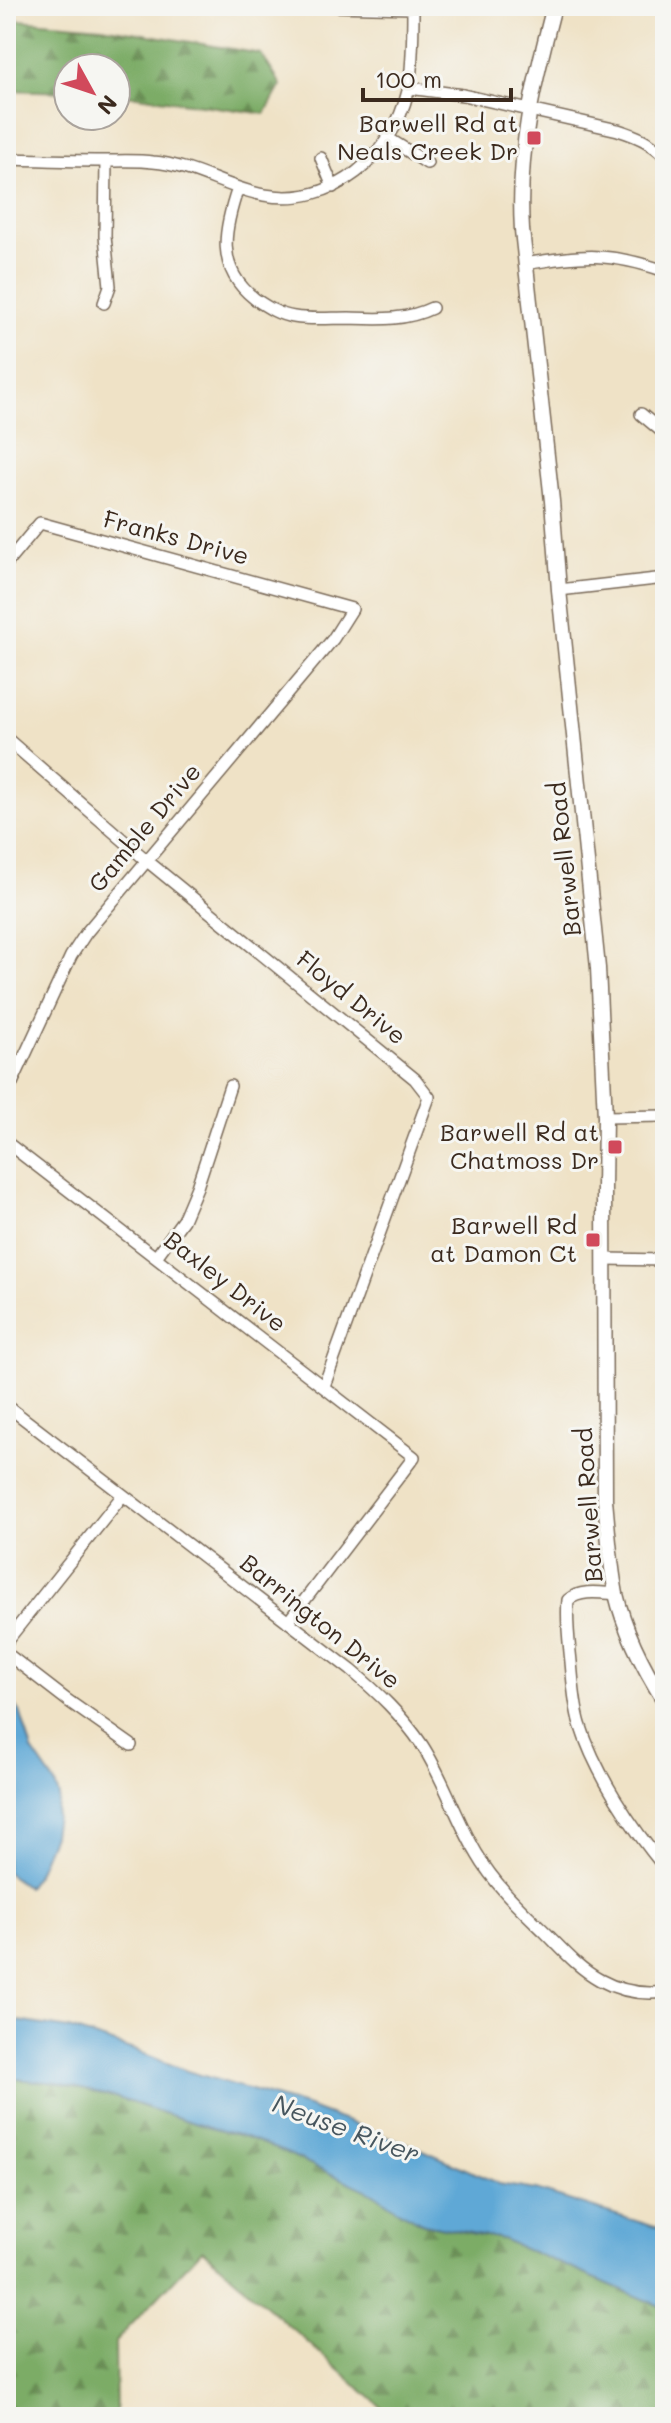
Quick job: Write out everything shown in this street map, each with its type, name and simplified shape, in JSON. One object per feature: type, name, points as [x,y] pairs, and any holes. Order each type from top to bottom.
[{"type":"street","points":[[6,159],[153,162],[173,165],[265,195],[307,195],[333,187],[366,165],[389,139],[401,113],[409,88],[416,7],[333,6]]},
{"type":"street","name":"Barwell Road","points":[[554,6],[528,111],[520,194],[598,968],[605,1117],[605,1500],[617,1594],[642,1662],[665,1702]]},
{"type":"street","points":[[409,88],[463,95],[637,136],[654,145],[665,156]]},
{"type":"street","points":[[389,139],[427,163]]},
{"type":"street","points":[[321,158],[333,187]]},
{"type":"street","points":[[104,303],[110,286],[105,236],[106,161]]},
{"type":"street","points":[[238,188],[227,220],[227,257],[238,281],[248,293],[269,308],[294,317],[398,319],[432,308]]},
{"type":"street","points":[[525,264],[588,255],[616,258],[665,271]]},
{"type":"street","points":[[641,414],[665,434]]},
{"type":"street","name":"Franks Drive","points":[[6,564],[40,523],[352,609]]},
{"type":"street","points":[[559,590],[665,578]]},
{"type":"street","name":"Gamble Drive","points":[[6,1096],[71,956],[86,933],[333,639],[352,609]]},
{"type":"street","name":"Floyd Drive","points":[[6,738],[146,860],[415,1079],[429,1097],[324,1386]]},
{"type":"street","points":[[156,1257],[183,1220],[230,1086]]},
{"type":"street","points":[[605,1117],[665,1116]]},
{"type":"street","name":"Baxley Drive","points":[[6,1142],[414,1457],[288,1622]]},
{"type":"street","points":[[604,1259],[665,1260]]},
{"type":"street","name":"Barrington Drive","points":[[6,1405],[371,1687],[406,1723],[431,1760],[485,1867],[513,1901],[570,1958],[612,1986],[634,1992],[665,1992]]},
{"type":"street","points":[[6,1642],[123,1495]]},
{"type":"street","points":[[617,1594],[584,1593],[568,1600],[567,1628],[576,1708],[598,1767],[638,1833],[665,1868]]},
{"type":"street","points":[[6,1653],[131,1745]]},
{"type":"green space","points":[[6,19],[102,27],[261,54],[281,85],[265,114],[132,96],[132,52],[52,52],[52,91],[6,90]]},
{"type":"green space","points":[[6,2078],[58,2083],[246,2137],[377,2195],[424,2224],[502,2239],[665,2308],[665,2417],[393,2417],[202,2250],[115,2342],[116,2417],[6,2417]]},
{"type":"water","points":[[6,1698],[20,1711],[32,1750],[54,1782],[59,1796],[53,1835],[37,1873],[27,1887],[6,1872]]},
{"type":"water","name":"Neuse River","points":[[6,2019],[69,2029],[187,2071],[305,2106],[421,2149],[499,2184],[536,2190],[665,2230],[665,2308],[502,2239],[424,2224],[377,2195],[246,2137],[58,2083],[6,2078]]},
{"type":"place","name":"Barwell Rd at Neals Creek Dr","points":[[534,138]]},
{"type":"place","name":"Barwell Rd at Chatmoss Dr","points":[[615,1147]]},
{"type":"place","name":"Barwell Rd at Damon Ct","points":[[593,1240]]}]
